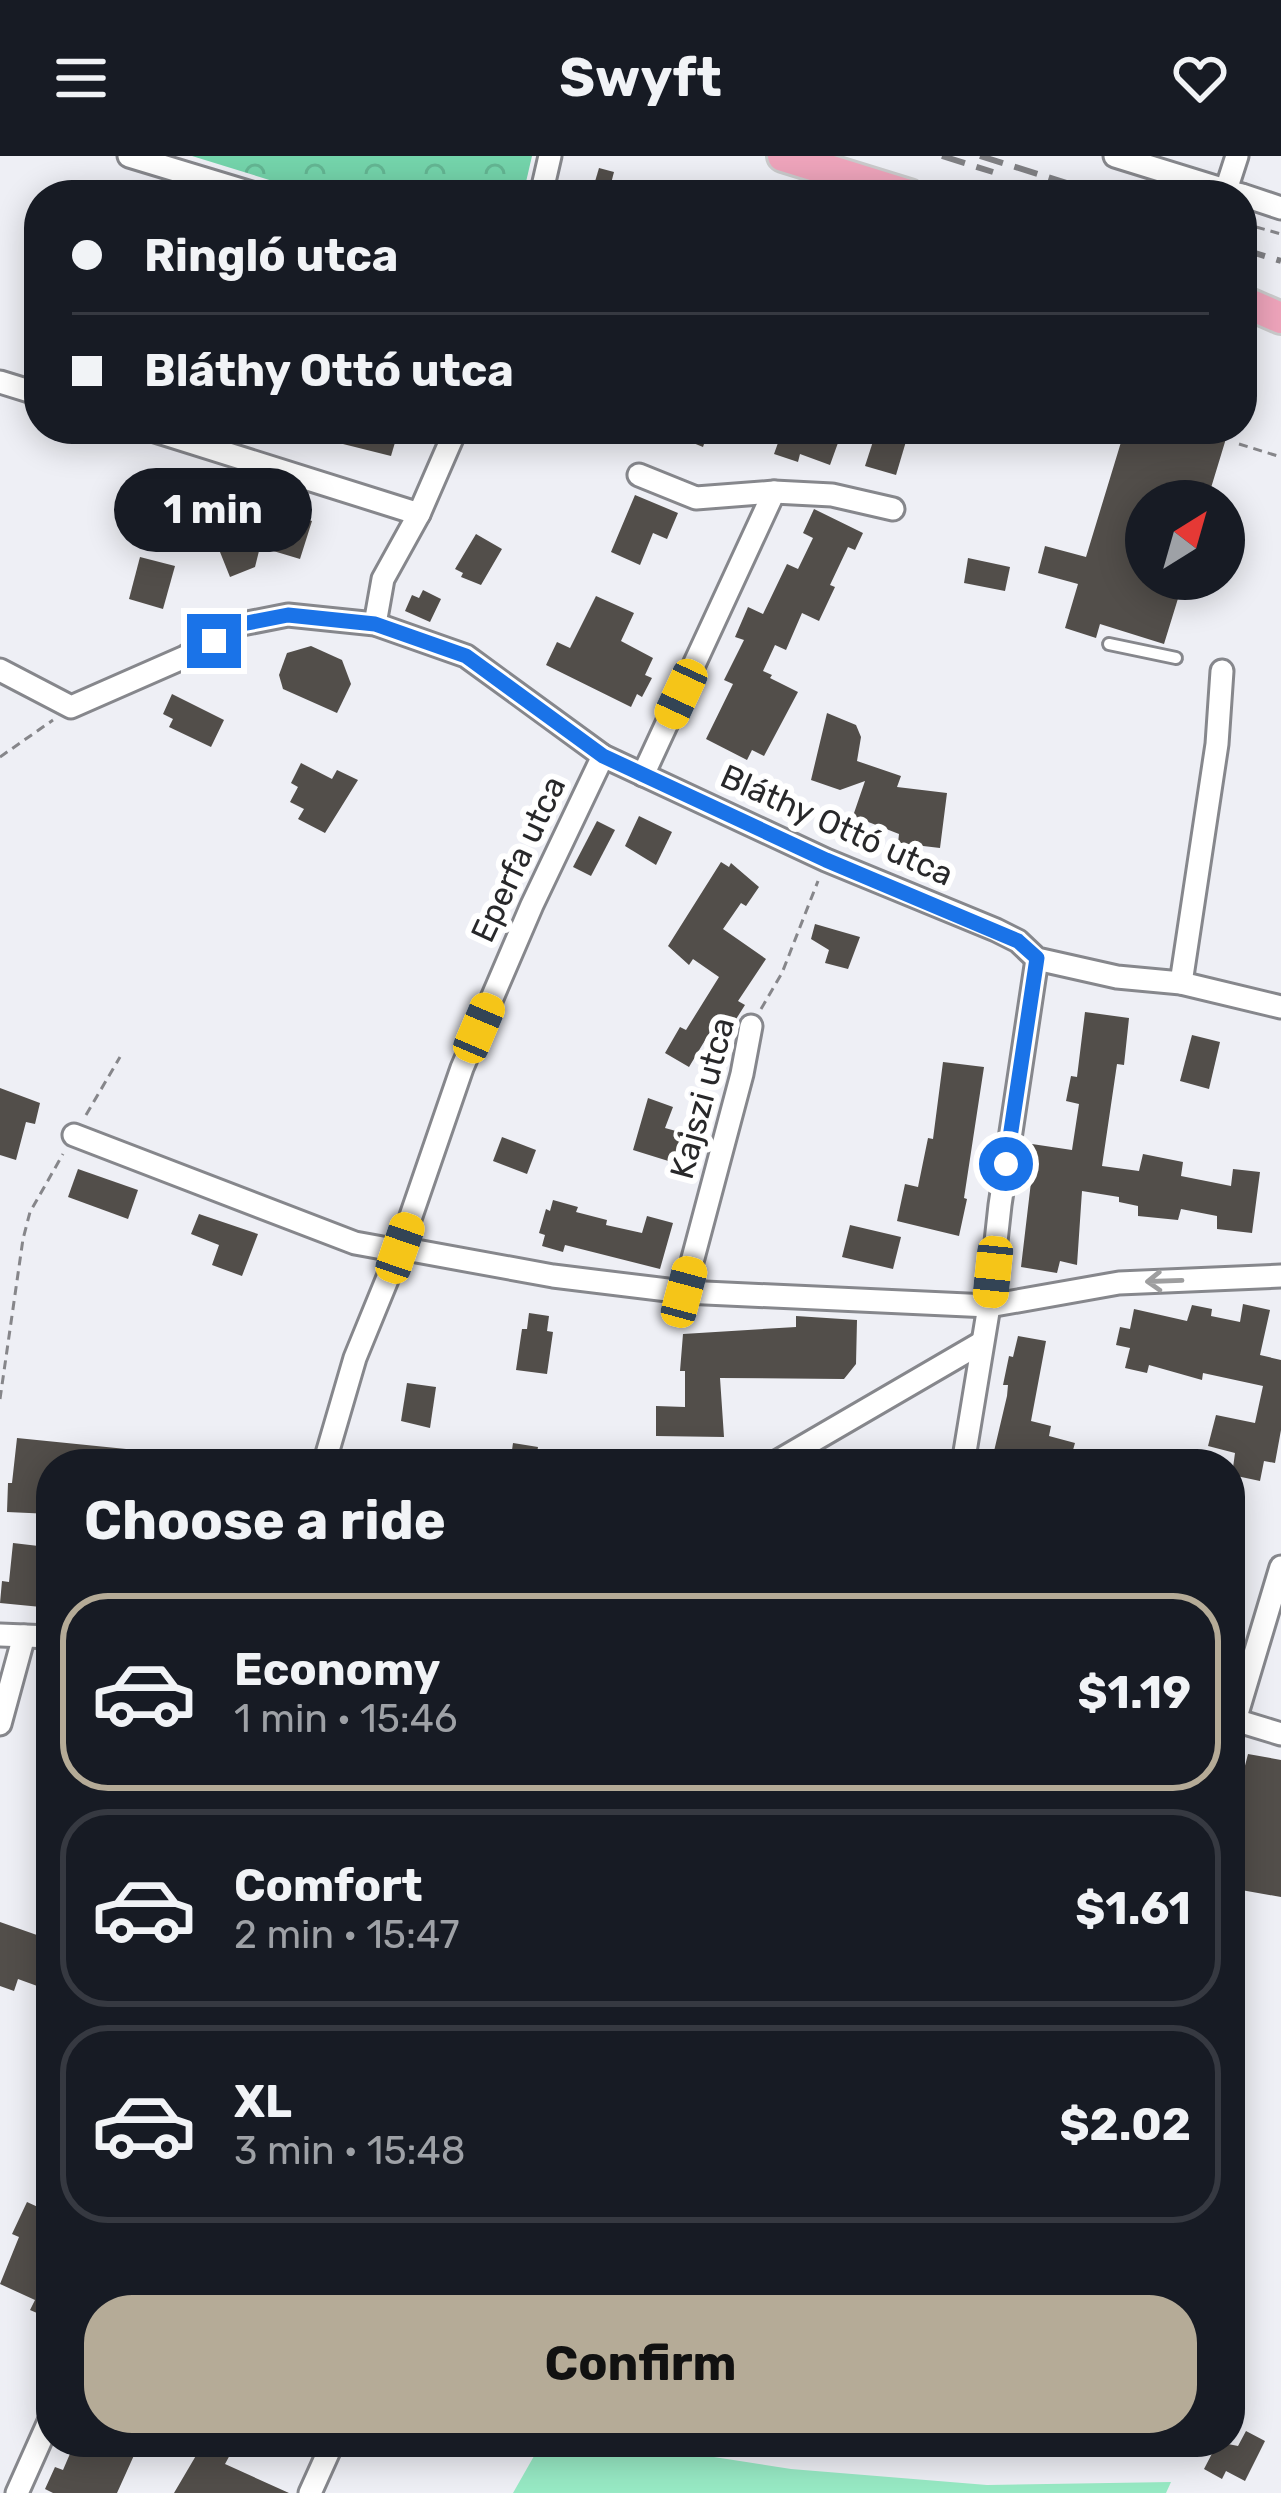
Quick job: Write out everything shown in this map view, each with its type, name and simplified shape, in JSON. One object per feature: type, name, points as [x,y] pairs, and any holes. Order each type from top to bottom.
[{"type":"main road","points":[[783,156],[861,180]]},
{"type":"street","points":[[129,156],[208,180]]},
{"type":"street","points":[[1115,156],[1191,180]]},
{"type":"street","points":[[197,444],[419,514]]},
{"type":"street","points":[[375,624],[383,579],[449,444]]},
{"type":"street","points":[[639,475],[696,498],[774,491],[832,495],[893,509]]},
{"type":"street","points":[[644,775],[774,491]]},
{"type":"street","name":"Bláthy Ottó utca","points":[[71,707],[185,657],[242,624],[288,615],[375,624],[466,656],[603,756],[826,860],[996,930],[1037,958],[1117,977],[1180,983],[1281,1007]]},
{"type":"street","points":[[0,670],[71,707]]},
{"type":"street","points":[[1180,983],[1217,744],[1222,671]]},
{"type":"street","name":"Eperfa utca","points":[[328,1449],[355,1358],[399,1249],[461,1068],[603,756]]},
{"type":"street","points":[[965,1449],[1037,958]]},
{"type":"street","name":"Kajszi utca","points":[[684,1292],[751,1026]]},
{"type":"street","points":[[74,1135],[355,1243],[684,1292],[989,1306],[1119,1283],[1281,1276]]},
{"type":"street","points":[[799,1449],[981,1343]]},
{"type":"street","points":[[1245,1688],[1281,1567]]},
{"type":"street","points":[[0,1634],[36,1636]]},
{"type":"street","points":[[0,1724],[24,1636]]},
{"type":"street","points":[[1245,1730],[1281,1734]]},
{"type":"street","points":[[17,2493],[36,2451]]},
{"type":"street","points":[[310,2493],[326,2457]]},
{"type":"lane","points":[[1109,644],[1176,658]]},
{"type":"path","points":[[1239,444],[1281,457]]},
{"type":"path","points":[[0,757],[71,707]]},
{"type":"path","name":"Kajszi utca","points":[[751,1026],[782,973],[826,860]]},
{"type":"path","points":[[0,1399],[30,1213],[120,1057]]},
{"type":"green space","points":[[192,156],[532,156],[526,180],[270,180]]},
{"type":"green space","points":[[533,2457],[714,2457],[791,2469],[987,2485],[1171,2482],[1166,2493],[513,2493]]},
{"type":"building","points":[[599,168],[614,172],[612,180],[595,180]]},
{"type":"building","points":[[343,444],[395,444],[391,456]]},
{"type":"building","points":[[778,444],[838,444],[830,465],[800,454],[798,462],[774,454]]},
{"type":"building","points":[[872,444],[905,444],[896,475],[865,466]]},
{"type":"building","points":[[1120,444],[1224,444],[1213,480],[1125,480],[1125,600],[1178,600],[1164,644],[1100,624],[1096,638],[1065,628],[1078,584],[1038,573],[1045,546],[1086,557]]},
{"type":"building","points":[[249,492],[274,499],[271,508],[312,521],[300,559],[260,547],[255,567],[230,577],[220,552],[225,550],[236,509],[243,511]]},
{"type":"building","points":[[635,495],[678,513],[667,539],[653,533],[640,565],[611,552]]},
{"type":"building","points":[[814,509],[863,533],[855,550],[848,547],[819,621],[802,613],[786,650],[775,645],[763,671],[798,692],[764,756],[752,750],[747,760],[706,739],[733,684],[724,680],[744,640],[735,637],[748,607],[763,614],[787,564],[798,569],[813,538],[803,533]]},
{"type":"building","points":[[476,534],[502,549],[481,585],[461,577],[463,573],[455,569]]},
{"type":"building","points":[[140,557],[175,566],[163,609],[129,599]]},
{"type":"building","points":[[968,558],[1010,567],[1005,591],[964,583]]},
{"type":"building","points":[[423,590],[441,599],[430,622],[405,611],[412,595],[419,598]]},
{"type":"building","points":[[596,596],[634,613],[621,641],[653,658],[645,675],[652,678],[631,707],[546,665],[557,642],[570,648]]},
{"type":"building","points":[[311,646],[342,660],[351,684],[337,713],[283,689],[279,675],[287,653]]},
{"type":"building","points":[[172,694],[224,720],[211,747],[169,727],[173,719],[163,714]]},
{"type":"building","points":[[827,713],[856,725],[861,737],[857,761],[901,776],[897,787],[947,793],[940,848],[898,843],[899,834],[853,816],[865,781],[840,790],[811,780]]},
{"type":"building","points":[[301,763],[332,779],[337,770],[358,780],[325,833],[298,819],[304,809],[290,802],[298,787],[291,783]]},
{"type":"building","points":[[639,816],[672,832],[656,865],[625,846]]},
{"type":"building","points":[[597,821],[615,830],[591,876],[573,867]]},
{"type":"building","points":[[721,862],[729,867],[731,863],[759,887],[723,929],[766,959],[738,1001],[745,1005],[726,1035],[713,1027],[689,1067],[665,1053],[680,1027],[686,1030],[719,977],[693,959],[689,965],[668,946]]},
{"type":"building","points":[[815,924],[860,937],[848,969],[825,963],[829,950],[811,939]]},
{"type":"building","points":[[1085,1012],[1129,1018],[1102,1166],[1139,1171],[1143,1154],[1183,1162],[1181,1176],[1231,1186],[1233,1169],[1260,1172],[1252,1233],[1217,1229],[1217,1216],[1181,1209],[1178,1220],[1138,1216],[1138,1206],[1119,1202],[1119,1197],[1082,1191],[1077,1265],[1060,1261],[1057,1273],[1021,1267],[1032,1144],[1072,1150],[1079,1104],[1066,1101],[1071,1076],[1077,1077]]},
{"type":"building","points":[[1192,1035],[1220,1042],[1209,1089],[1180,1081]]},
{"type":"building","points":[[943,1062],[984,1067],[959,1236],[897,1221],[905,1184],[918,1187],[928,1138],[933,1139]]},
{"type":"building","points":[[0,1088],[40,1103],[35,1124],[26,1122],[16,1160],[0,1155]]},
{"type":"building","points":[[648,1098],[673,1107],[665,1128],[687,1134],[678,1164],[633,1150]]},
{"type":"building","points":[[502,1137],[536,1150],[527,1174],[493,1161]]},
{"type":"building","points":[[78,1169],[138,1190],[128,1219],[68,1197]]},
{"type":"building","points":[[553,1200],[607,1220],[606,1225],[642,1233],[647,1216],[673,1223],[660,1269],[565,1245],[563,1252],[542,1246],[545,1235],[539,1233]]},
{"type":"building","points":[[199,1214],[258,1234],[242,1276],[212,1265],[219,1245],[191,1234]]},
{"type":"building","points":[[850,1225],[901,1237],[893,1269],[842,1257]]},
{"type":"building","points":[[1243,1304],[1270,1310],[1260,1355],[1281,1360],[1281,1430],[1275,1463],[1264,1461],[1260,1481],[1245,1478],[1245,1449],[1208,1446],[1216,1415],[1255,1423],[1263,1386],[1203,1373],[1202,1380],[1149,1365],[1147,1373],[1125,1368],[1130,1348],[1116,1345],[1120,1327],[1130,1329],[1134,1309],[1187,1321],[1192,1305],[1212,1309],[1211,1316],[1240,1322]]},
{"type":"building","points":[[529,1313],[549,1316],[547,1331],[553,1332],[547,1374],[516,1370]]},
{"type":"building","points":[[796,1316],[857,1320],[856,1364],[844,1379],[720,1378],[724,1437],[656,1436],[656,1406],[685,1407],[685,1371],[680,1371],[683,1334],[796,1327]]},
{"type":"building","points":[[1018,1336],[1046,1341],[1031,1421],[1051,1426],[1049,1436],[1075,1443],[1073,1449],[995,1449],[1007,1396],[1008,1385],[1003,1385],[1009,1356],[1013,1357]]},
{"type":"building","points":[[407,1383],[436,1387],[430,1428],[401,1421]]},
{"type":"building","points":[[17,1438],[126,1449],[36,1449],[36,1513],[7,1512],[8,1483],[12,1483]]},
{"type":"building","points":[[513,1443],[538,1447],[538,1449],[512,1449]]},
{"type":"building","points":[[13,1543],[36,1546],[36,1607],[0,1603],[2,1581],[9,1582]]},
{"type":"building","points":[[1248,1754],[1281,1760],[1281,1897],[1245,1891]]},
{"type":"building","points":[[0,1922],[36,1935],[36,1986],[18,1979],[14,1991],[0,1986]]},
{"type":"building","points":[[27,2202],[36,2206],[36,2313],[30,2310],[35,2300],[0,2284],[19,2237],[12,2234]]},
{"type":"building","points":[[1245,2433],[1265,2441],[1245,2481],[1226,2471],[1222,2479],[1204,2469],[1210,2457],[1245,2457]]},
{"type":"building","points":[[69,2457],[133,2457],[117,2493],[45,2489],[55,2467],[63,2470]]},
{"type":"building","points":[[195,2457],[229,2457],[225,2464],[289,2493],[174,2493]]},
{"type":"railway","points":[[942,156],[993,172]]},
{"type":"railway","points":[[980,156],[1057,180]]},
{"type":"railway","points":[[1257,254],[1281,261]]},
{"type":"route","points":[[214,641],[242,624],[288,615],[375,624],[466,656],[603,756],[826,860],[1018,941],[1037,958],[1006,1164]]}]
